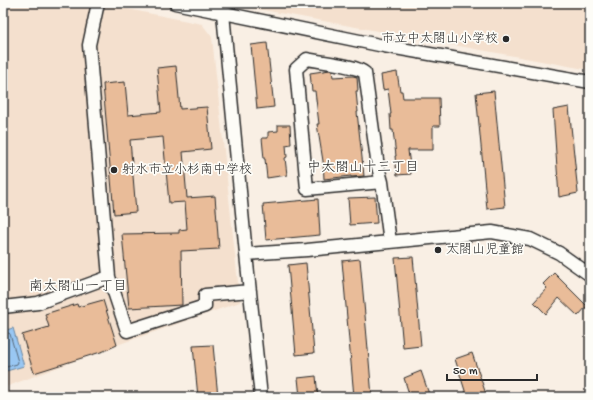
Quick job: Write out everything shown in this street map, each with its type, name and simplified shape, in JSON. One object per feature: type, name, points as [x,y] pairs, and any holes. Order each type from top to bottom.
[{"type":"street","points":[[98,3],[89,45],[109,277],[128,331],[206,306],[205,295],[250,291]]},
{"type":"street","points":[[175,3],[222,8],[384,46],[590,82]]},
{"type":"street","points":[[222,8],[261,397]]},
{"type":"street","points":[[382,182],[307,189],[296,70],[307,59],[350,67],[365,73],[378,167],[382,182],[390,242]]},
{"type":"street","points":[[246,254],[307,250],[492,232],[530,239],[559,253],[590,275]]},
{"type":"street","points":[[3,307],[38,303],[109,277]]},
{"type":"shaded area","name":"射水市立小杉南中学校","points":[[3,3],[98,3],[202,24],[212,37],[240,302],[117,345],[3,388]]},
{"type":"shaded area","name":"市立中太閤山小学校","points":[[247,3],[590,3],[590,70],[252,8]]},
{"type":"water","points":[[13,328],[24,366],[3,372],[3,331]]},
{"type":"building","points":[[267,43],[274,107],[257,109],[251,45]]},
{"type":"building","points":[[176,66],[180,109],[207,107],[211,149],[183,152],[187,198],[215,196],[219,249],[181,251],[182,305],[129,308],[122,234],[179,233],[179,230],[187,229],[185,202],[169,203],[163,137],[130,140],[136,212],[114,214],[103,84],[125,82],[128,115],[161,112],[157,68]]},
{"type":"building","points":[[332,71],[333,77],[357,77],[357,112],[364,176],[324,179],[323,161],[317,124],[319,124],[315,91],[312,91],[310,73]]},
{"type":"building","points":[[397,72],[400,91],[402,91],[403,98],[439,98],[440,126],[433,126],[433,150],[408,150],[411,174],[397,175],[393,130],[391,130],[388,89],[383,90],[381,75]]},
{"type":"building","points":[[494,91],[505,207],[487,209],[476,93]]},
{"type":"building","points":[[569,107],[578,193],[559,197],[553,110]]},
{"type":"building","points":[[278,125],[290,125],[291,144],[286,145],[287,157],[285,158],[287,175],[267,178],[262,138],[268,138],[268,132],[278,131]]},
{"type":"building","points":[[375,197],[377,223],[350,225],[348,198]]},
{"type":"building","points":[[318,199],[320,235],[266,240],[263,204]]},
{"type":"building","points":[[413,257],[421,346],[403,348],[395,258]]},
{"type":"building","points":[[360,259],[372,397],[354,397],[342,261]]},
{"type":"building","points":[[306,263],[314,353],[296,355],[288,265]]},
{"type":"building","points":[[554,273],[587,306],[578,316],[559,298],[546,314],[534,302],[547,288],[543,284]]},
{"type":"building","points":[[103,300],[117,345],[104,351],[34,373],[22,335],[49,327],[45,314],[77,304],[78,307]]},
{"type":"building","points":[[213,345],[218,397],[198,397],[193,346]]},
{"type":"building","points":[[472,353],[487,397],[467,397],[455,359]]},
{"type":"building","points":[[421,371],[430,397],[410,397],[404,378]]},
{"type":"building","points":[[316,376],[318,397],[300,397],[298,378]]},
{"type":"place","name":"市立中太閤山小学校","points":[[506,39]]},
{"type":"place","name":"射水市立小杉南中学校","points":[[114,170]]},
{"type":"place","name":"太閤山児童館","points":[[438,250]]},
{"type":"district","name":"中太閤山十三丁目","points":[[363,168]]},
{"type":"district","name":"南太閤山一丁目","points":[[78,287]]}]
